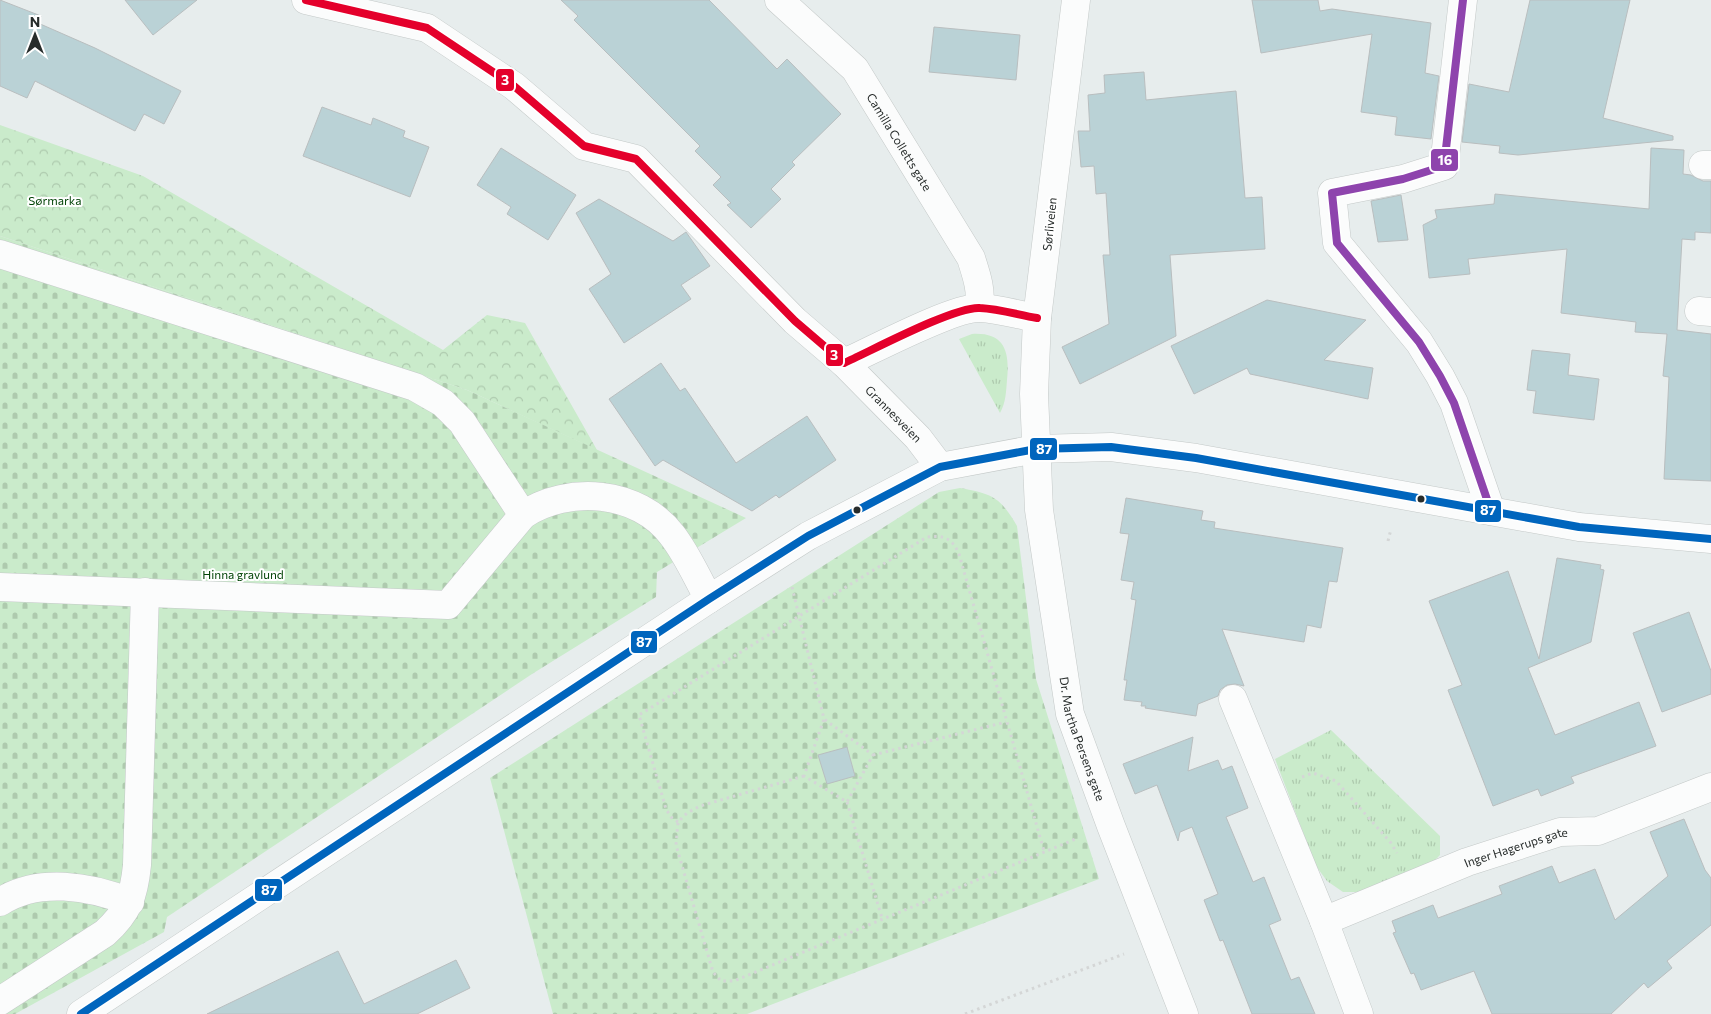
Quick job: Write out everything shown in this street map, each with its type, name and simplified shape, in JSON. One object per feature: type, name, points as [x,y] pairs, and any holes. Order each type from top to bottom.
[{"type":"street","name":"Grannesveien","points":[[306,0],[427,28],[514,86],[584,146],[636,159],[795,320],[844,363],[918,438],[940,467]]},
{"type":"street","name":"Camilla Colletts gate","points":[[779,0],[855,68],[970,258],[977,278],[980,298],[979,308]]},
{"type":"street","name":"Sørliveien","points":[[1036,449],[1034,394],[1037,318],[1076,0]]},
{"type":"street","points":[[1463,0],[1444,166],[1403,179],[1332,193],[1338,243],[1413,335],[1440,376],[1454,404],[1491,510]]},
{"type":"street","points":[[0,254],[416,387],[443,403],[462,422],[523,515]]},
{"type":"street","points":[[844,363],[928,324],[979,308],[1037,318]]},
{"type":"street","points":[[81,1014],[709,599],[808,536],[940,467],[1036,449],[1111,447],[1196,458],[1579,527],[1711,539]]},
{"type":"street","name":"Dr. Martha Persens gate","points":[[1036,449],[1039,510],[1070,714],[1155,942],[1184,1014]]},
{"type":"street","points":[[0,587],[448,605],[523,515],[536,507],[552,501],[578,497],[606,497],[633,504],[656,518],[672,535],[709,599]]},
{"type":"street","points":[[0,1001],[105,933],[120,919],[130,902],[137,865],[145,592]]},
{"type":"street","points":[[1233,698],[1324,920],[1359,1014]]},
{"type":"street","name":"Inger Hagerups gate","points":[[1324,920],[1467,862],[1560,832],[1598,831],[1711,787]]},
{"type":"street","points":[[0,902],[11,895],[27,890],[50,887],[82,888],[110,894],[130,902]]},
{"type":"path","points":[[1388,541],[1390,531]]},
{"type":"path","points":[[678,822],[671,817],[666,809],[639,715],[927,537],[947,537],[955,544],[959,554],[1044,851]]},
{"type":"path","points":[[783,552],[824,719],[804,776]]},
{"type":"path","points":[[824,719],[873,755]]},
{"type":"path","points":[[847,802],[873,755],[1006,722]]},
{"type":"path","points":[[1271,789],[1313,773],[1336,781],[1391,844],[1415,884]]},
{"type":"path","points":[[882,918],[847,802],[804,776],[700,806],[687,813],[678,822],[676,845],[713,972],[721,981],[734,981],[882,918],[1072,841]]},
{"type":"path","points":[[965,1014],[1155,942]]},
{"type":"green space","name":"Sørmarka","points":[[0,125],[143,176],[443,350],[487,315],[525,323],[597,450],[467,390],[0,236]]},
{"type":"green space","name":"Hinna gravlund","points":[[0,236],[467,390],[746,518],[657,572],[656,597],[532,674],[167,917],[164,932],[15,1014],[0,1014]]},
{"type":"green space","points":[[972,334],[992,336],[1003,346],[1006,353],[1008,370],[1006,393],[1000,413],[959,339]]},
{"type":"green space","points":[[960,488],[980,492],[994,498],[1006,509],[1017,526],[1036,679],[1099,879],[747,1014],[553,1014],[490,778],[939,492]]},
{"type":"green space","points":[[1331,730],[1440,836],[1440,855],[1429,866],[1363,892],[1343,892],[1327,881],[1316,866],[1275,759]]},
{"type":"building","points":[[0,0],[41,16],[38,23],[95,48],[181,91],[164,124],[144,114],[135,131],[35,81],[27,98],[0,86]]},
{"type":"building","points":[[125,0],[197,0],[153,35]]},
{"type":"building","points":[[561,0],[709,0],[777,69],[787,59],[841,114],[792,162],[795,165],[771,189],[781,199],[751,228],[727,205],[731,203],[713,185],[721,177],[695,151],[700,146],[574,20],[578,16]]},
{"type":"building","points":[[1252,0],[1318,0],[1320,11],[1332,9],[1431,23],[1425,73],[1439,76],[1431,139],[1395,135],[1397,117],[1361,112],[1372,34],[1261,53]]},
{"type":"building","points":[[1530,0],[1630,0],[1603,118],[1673,136],[1673,140],[1518,155],[1499,153],[1500,146],[1462,142],[1469,84],[1509,92]]},
{"type":"building","points":[[934,27],[1020,35],[1016,80],[929,72]]},
{"type":"building","points":[[1144,72],[1146,100],[1236,91],[1245,198],[1262,197],[1265,249],[1170,255],[1176,336],[1080,384],[1062,347],[1109,324],[1103,255],[1110,255],[1106,193],[1096,194],[1094,166],[1081,167],[1078,131],[1090,131],[1088,95],[1105,93],[1104,75]]},
{"type":"building","points":[[322,107],[371,125],[373,118],[405,131],[403,137],[429,147],[410,197],[303,156]]},
{"type":"building","points":[[501,148],[576,195],[548,240],[507,214],[511,207],[477,185]]},
{"type":"building","points":[[1651,148],[1684,150],[1683,174],[1691,175],[1703,181],[1711,181],[1711,233],[1695,232],[1695,240],[1682,239],[1677,330],[1711,334],[1711,481],[1664,479],[1669,377],[1663,376],[1667,334],[1635,332],[1636,322],[1561,313],[1567,249],[1468,259],[1470,274],[1429,278],[1423,225],[1437,218],[1435,210],[1494,204],[1495,194],[1649,209]]},
{"type":"building","points":[[1401,195],[1408,240],[1378,242],[1371,201]]},
{"type":"building","points":[[599,199],[673,241],[686,232],[710,266],[681,285],[691,299],[624,343],[589,289],[611,274],[576,213]]},
{"type":"building","points":[[1267,300],[1366,320],[1324,360],[1373,368],[1368,399],[1250,374],[1247,368],[1194,394],[1171,346]]},
{"type":"building","points":[[1532,350],[1570,354],[1568,375],[1599,379],[1594,420],[1533,413],[1536,391],[1527,390]]},
{"type":"building","points":[[661,363],[680,391],[685,388],[736,463],[807,416],[836,460],[779,498],[776,495],[752,511],[663,460],[655,466],[609,399]]},
{"type":"building","points":[[1126,498],[1203,511],[1201,520],[1215,522],[1214,528],[1343,548],[1337,582],[1329,581],[1321,628],[1307,625],[1304,642],[1222,629],[1244,686],[1227,685],[1220,690],[1218,696],[1198,704],[1196,716],[1145,708],[1146,706],[1141,706],[1142,702],[1124,700],[1127,680],[1124,680],[1136,600],[1131,599],[1134,582],[1121,580],[1129,534],[1120,533]]},
{"type":"building","points":[[1557,558],[1601,565],[1600,569],[1604,570],[1591,642],[1528,668],[1555,735],[1639,702],[1656,746],[1571,777],[1574,783],[1541,796],[1538,789],[1493,806],[1448,690],[1462,685],[1429,601],[1508,571],[1539,659]]},
{"type":"building","points":[[1689,612],[1711,671],[1711,694],[1662,712],[1633,633]]},
{"type":"building","points":[[1193,737],[1188,771],[1218,760],[1222,770],[1232,766],[1248,808],[1226,817],[1253,882],[1264,877],[1281,920],[1269,925],[1291,980],[1299,977],[1315,1014],[1252,1014],[1223,940],[1220,941],[1204,900],[1218,894],[1192,827],[1180,832],[1178,841],[1157,785],[1135,794],[1123,764]]},
{"type":"building","points":[[847,747],[855,776],[827,784],[818,755]]},
{"type":"building","points":[[1684,819],[1705,870],[1711,878],[1711,925],[1667,961],[1672,968],[1648,988],[1644,983],[1611,1014],[1492,1014],[1474,971],[1421,990],[1414,973],[1411,974],[1393,933],[1396,932],[1392,921],[1433,905],[1438,918],[1502,894],[1499,886],[1552,866],[1559,883],[1595,869],[1615,920],[1668,876],[1650,832]]},
{"type":"building","points":[[338,951],[364,1004],[456,960],[470,988],[417,1014],[207,1014]]},
{"type":"transit line","name":"3","points":[[306,0],[427,28],[514,86],[584,146],[636,159],[795,321],[844,363],[933,321],[968,309],[980,308],[1037,318]]},
{"type":"transit line","name":"16","points":[[1463,0],[1444,166],[1403,179],[1332,193],[1337,243],[1419,342],[1440,376],[1454,403],[1491,511]]},
{"type":"transit line","name":"87","points":[[81,1014],[709,599],[808,536],[940,467],[1036,449],[1111,447],[1196,458],[1579,527],[1711,539]]}]
